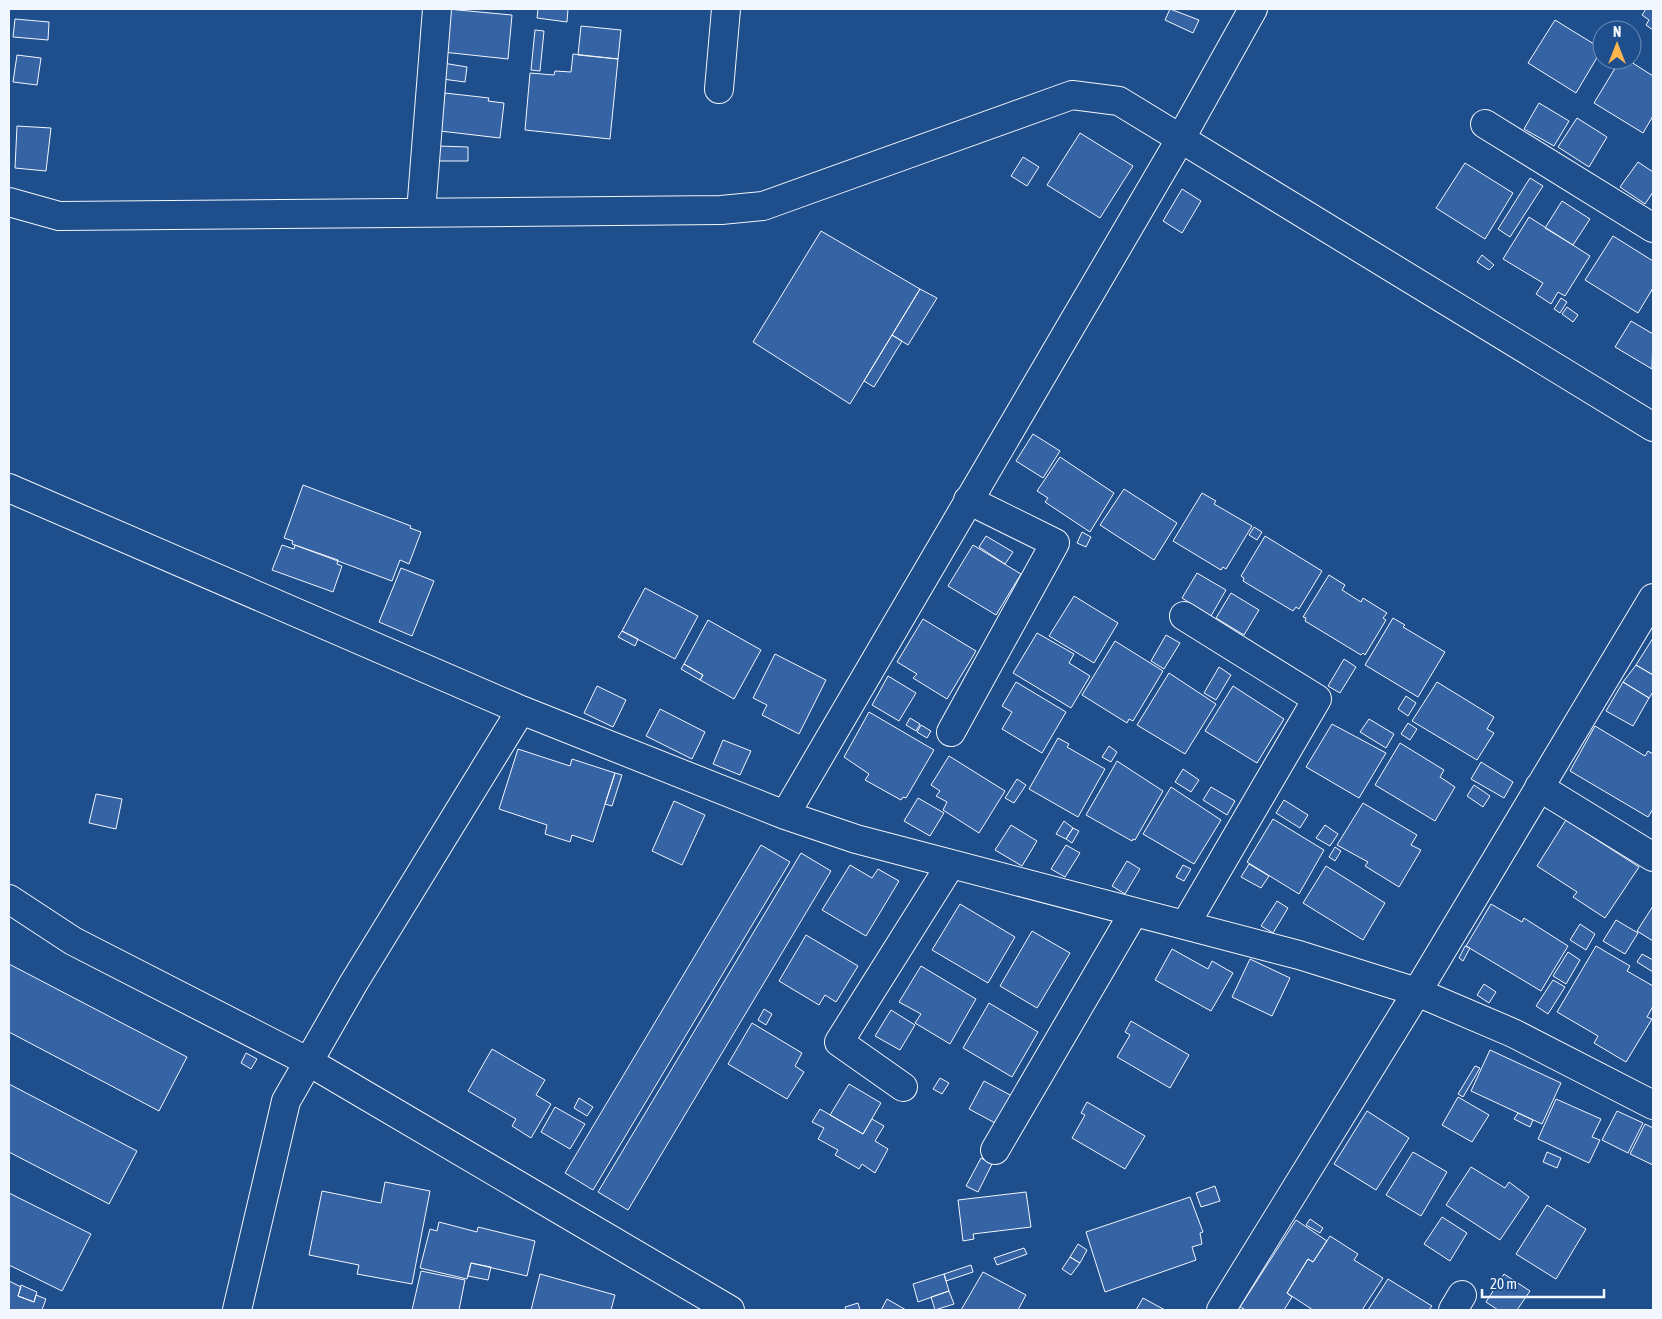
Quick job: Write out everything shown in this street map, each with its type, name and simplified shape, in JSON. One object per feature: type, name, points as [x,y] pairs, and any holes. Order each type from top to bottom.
[{"type":"street","points":[[421,212],[437,9]]},
{"type":"street","points":[[719,89],[726,9]]},
{"type":"street","points":[[784,815],[1181,138],[1253,9]]},
{"type":"street","points":[[9,202],[59,216],[721,210],[763,206],[1072,94],[1119,101],[1653,427]]},
{"type":"street","points":[[1485,124],[1653,228]]},
{"type":"street","points":[[9,488],[521,710],[784,815],[856,839],[1299,955],[1417,992],[1513,1033],[1653,1105]]},
{"type":"street","points":[[951,732],[1055,543],[968,500]]},
{"type":"street","points":[[1221,1310],[1417,992],[1653,598]]},
{"type":"street","points":[[1184,616],[1317,699],[1185,925]]},
{"type":"street","points":[[237,1310],[286,1101],[353,984],[521,710]]},
{"type":"street","points":[[1539,787],[1653,857]]},
{"type":"street","points":[[903,1087],[839,1042],[951,864]]},
{"type":"street","points":[[9,900],[73,941],[309,1062],[730,1310]]},
{"type":"street","points":[[996,1150],[1134,912]]},
{"type":"building","points":[[447,9],[512,15],[508,59],[443,52]]},
{"type":"building","points":[[538,9],[568,9],[567,22],[537,18]]},
{"type":"building","points":[[1170,9],[1199,20],[1193,33],[1165,20]]},
{"type":"building","points":[[1646,9],[1653,9],[1653,30],[1646,25],[1649,20],[1642,15]]},
{"type":"building","points":[[15,19],[49,22],[48,40],[13,37]]},
{"type":"building","points":[[1555,20],[1592,43],[1592,66],[1576,93],[1528,63]]},
{"type":"building","points":[[581,26],[621,30],[618,59],[578,55]]},
{"type":"building","points":[[535,30],[544,31],[540,71],[531,70]]},
{"type":"building","points":[[573,54],[618,59],[610,139],[525,130],[530,73],[554,75],[555,71],[571,72]]},
{"type":"building","points":[[17,55],[41,58],[37,85],[13,82]]},
{"type":"building","points":[[437,62],[467,67],[465,82],[435,78]]},
{"type":"building","points":[[1642,69],[1653,76],[1653,116],[1643,133],[1594,103],[1614,70]]},
{"type":"building","points":[[445,93],[489,98],[488,101],[504,103],[500,138],[440,131]]},
{"type":"building","points":[[1539,103],[1569,121],[1554,146],[1524,129]]},
{"type":"building","points":[[1577,118],[1607,137],[1589,167],[1558,147]]},
{"type":"building","points":[[17,126],[51,128],[46,171],[15,168]]},
{"type":"building","points":[[1080,133],[1133,166],[1100,218],[1047,185]]},
{"type":"building","points":[[438,146],[468,147],[468,161],[438,161]]},
{"type":"building","points":[[1023,157],[1039,167],[1027,186],[1011,176]]},
{"type":"building","points":[[1638,162],[1653,172],[1653,192],[1645,204],[1620,187]]},
{"type":"building","points":[[1465,163],[1513,193],[1485,239],[1436,208]]},
{"type":"building","points":[[1530,178],[1543,186],[1510,237],[1498,229]]},
{"type":"building","points":[[1182,189],[1201,201],[1182,233],[1163,221]]},
{"type":"building","points":[[1562,201],[1590,219],[1573,245],[1545,228]]},
{"type":"building","points":[[1529,217],[1590,256],[1565,296],[1558,292],[1551,304],[1536,294],[1543,283],[1503,259]]},
{"type":"building","points":[[821,231],[920,289],[850,404],[753,342]]},
{"type":"building","points":[[1613,236],[1653,261],[1653,288],[1638,313],[1585,280]]},
{"type":"building","points":[[1482,255],[1494,265],[1489,270],[1477,262]]},
{"type":"building","points":[[920,289],[937,298],[908,345],[892,335]]},
{"type":"building","points":[[1561,298],[1567,302],[1560,313],[1554,309]]},
{"type":"building","points":[[1567,307],[1578,315],[1573,322],[1562,314]]},
{"type":"building","points":[[1631,321],[1653,334],[1652,369],[1615,347]]},
{"type":"building","points":[[892,335],[902,341],[874,387],[864,381]]},
{"type":"building","points":[[1033,434],[1060,451],[1043,478],[1016,461]]},
{"type":"building","points":[[1060,457],[1114,493],[1090,532],[1045,502],[1048,498],[1037,491]]},
{"type":"building","points":[[303,485],[411,526],[410,528],[421,532],[409,564],[400,560],[392,581],[292,544],[293,541],[284,538]]},
{"type":"building","points":[[1124,489],[1177,523],[1154,560],[1100,525]]},
{"type":"building","points":[[1202,493],[1216,501],[1214,504],[1252,526],[1226,569],[1223,567],[1221,570],[1173,541]]},
{"type":"building","points":[[1254,527],[1262,532],[1257,540],[1249,535]]},
{"type":"building","points":[[1082,532],[1091,537],[1086,547],[1077,543]]},
{"type":"building","points":[[986,536],[1013,552],[1005,564],[979,547]]},
{"type":"building","points":[[1265,536],[1322,571],[1299,609],[1296,607],[1293,611],[1243,581],[1244,578],[1241,576]]},
{"type":"building","points":[[282,545],[294,549],[295,545],[338,560],[337,564],[342,566],[333,592],[272,570]]},
{"type":"building","points":[[973,545],[1021,574],[996,615],[948,586]]},
{"type":"building","points":[[401,568],[434,581],[412,636],[379,622]]},
{"type":"building","points":[[1197,573],[1226,590],[1211,616],[1182,598]]},
{"type":"building","points":[[1329,575],[1345,585],[1342,590],[1361,602],[1363,598],[1387,613],[1383,618],[1386,620],[1365,655],[1363,653],[1361,655],[1305,621],[1306,618],[1303,617]]},
{"type":"building","points":[[645,588],[698,616],[675,659],[622,631]]},
{"type":"building","points":[[1231,593],[1259,610],[1244,635],[1216,618]]},
{"type":"building","points":[[1074,596],[1118,623],[1094,663],[1049,636]]},
{"type":"building","points":[[1393,618],[1405,625],[1403,627],[1445,652],[1418,697],[1365,665]]},
{"type":"building","points":[[923,619],[976,651],[947,699],[913,678],[917,674],[897,662]]},
{"type":"building","points":[[708,620],[761,650],[734,699],[700,680],[703,675],[684,664]]},
{"type":"building","points":[[622,631],[638,639],[635,646],[618,637]]},
{"type":"building","points":[[1037,633],[1074,654],[1069,663],[1090,676],[1071,708],[1013,673]]},
{"type":"building","points":[[1166,635],[1180,643],[1164,669],[1151,661]]},
{"type":"building","points":[[1653,638],[1653,675],[1636,665]]},
{"type":"building","points":[[1115,641],[1163,671],[1133,721],[1129,719],[1127,723],[1082,695]]},
{"type":"building","points":[[775,654],[826,680],[799,734],[762,715],[767,705],[753,698]]},
{"type":"building","points":[[1344,659],[1356,667],[1340,693],[1328,686]]},
{"type":"building","points":[[684,664],[703,675],[700,680],[681,669]]},
{"type":"building","points":[[1636,665],[1653,675],[1653,692],[1649,698],[1623,682]]},
{"type":"building","points":[[1219,667],[1231,675],[1216,700],[1204,693]]},
{"type":"building","points":[[1169,673],[1216,704],[1185,754],[1137,725]]},
{"type":"building","points":[[888,676],[916,693],[899,721],[872,705]]},
{"type":"building","points":[[1016,682],[1066,712],[1042,753],[1002,729],[1012,712],[1002,706]]},
{"type":"building","points":[[1437,682],[1494,717],[1487,729],[1494,733],[1477,760],[1412,721]]},
{"type":"building","points":[[1623,682],[1649,698],[1633,726],[1606,711]]},
{"type":"building","points":[[597,686],[626,700],[613,727],[584,713]]},
{"type":"building","points":[[1233,686],[1284,719],[1257,763],[1205,731]]},
{"type":"building","points":[[1406,696],[1416,703],[1408,716],[1398,709]]},
{"type":"building","points":[[660,709],[705,732],[692,759],[646,736]]},
{"type":"building","points":[[869,712],[934,750],[906,798],[903,797],[901,800],[865,780],[869,774],[844,757]]},
{"type":"building","points":[[910,718],[920,724],[916,731],[906,725]]},
{"type":"building","points":[[1369,719],[1394,734],[1386,748],[1360,732]]},
{"type":"building","points":[[1408,723],[1417,729],[1410,740],[1401,734]]},
{"type":"building","points":[[1332,724],[1386,753],[1359,798],[1306,767]]},
{"type":"building","points":[[921,725],[931,731],[927,738],[917,732]]},
{"type":"building","points":[[1595,726],[1645,756],[1648,751],[1653,754],[1653,809],[1648,817],[1570,771]]},
{"type":"building","points":[[1058,738],[1069,744],[1067,747],[1105,769],[1078,817],[1029,789]]},
{"type":"building","points":[[723,740],[751,751],[740,775],[713,764]]},
{"type":"building","points":[[1400,743],[1444,770],[1440,777],[1455,787],[1435,821],[1375,785]]},
{"type":"building","points":[[1109,746],[1117,752],[1111,762],[1102,757]]},
{"type":"building","points":[[518,749],[570,766],[572,759],[615,773],[593,842],[572,835],[570,842],[545,834],[547,825],[499,809]]},
{"type":"building","points":[[949,756],[1005,791],[979,833],[943,810],[947,802],[936,796],[940,791],[931,785]]},
{"type":"building","points":[[1117,761],[1163,791],[1135,840],[1133,839],[1132,841],[1086,815]]},
{"type":"building","points":[[1481,762],[1513,782],[1504,798],[1471,779]]},
{"type":"building","points":[[1183,769],[1199,780],[1191,792],[1175,782]]},
{"type":"building","points":[[615,773],[622,775],[612,806],[605,804]]},
{"type":"building","points":[[1017,779],[1026,785],[1014,803],[1005,798]]},
{"type":"building","points":[[1474,785],[1490,796],[1483,807],[1467,796]]},
{"type":"building","points":[[1171,787],[1221,820],[1194,864],[1143,834]]},
{"type":"building","points":[[1211,787],[1235,801],[1227,815],[1203,800]]},
{"type":"building","points":[[96,794],[122,799],[116,829],[89,823]]},
{"type":"building","points":[[918,798],[944,813],[930,836],[904,821]]},
{"type":"building","points":[[1284,800],[1308,815],[1300,828],[1276,813]]},
{"type":"building","points":[[674,801],[705,815],[682,865],[652,851]]},
{"type":"building","points":[[1363,803],[1417,835],[1411,845],[1421,850],[1399,887],[1365,866],[1368,862],[1337,845]]},
{"type":"building","points":[[1273,819],[1324,850],[1299,894],[1247,862]]},
{"type":"building","points":[[1566,820],[1639,867],[1605,918],[1573,897],[1577,892],[1537,866]]},
{"type":"building","points":[[1064,821],[1073,828],[1066,839],[1056,834]]},
{"type":"building","points":[[1011,825],[1037,841],[1022,866],[995,850]]},
{"type":"building","points":[[1325,825],[1338,834],[1330,846],[1316,838]]},
{"type":"building","points":[[1073,828],[1079,831],[1072,843],[1066,839]]},
{"type":"building","points":[[761,845],[790,862],[593,1190],[565,1173]]},
{"type":"building","points":[[1066,845],[1080,853],[1065,877],[1051,869]]},
{"type":"building","points":[[1335,847],[1341,851],[1335,861],[1329,857]]},
{"type":"building","points":[[801,853],[831,871],[628,1210],[598,1192]]},
{"type":"building","points":[[1127,861],[1140,869],[1125,894],[1112,886]]},
{"type":"building","points":[[1249,864],[1269,876],[1261,888],[1241,877]]},
{"type":"building","points":[[850,865],[872,878],[878,869],[899,881],[866,936],[822,910]]},
{"type":"building","points":[[1183,865],[1191,869],[1184,881],[1176,877]]},
{"type":"building","points":[[1326,866],[1385,903],[1363,940],[1303,903]]},
{"type":"building","points":[[1277,901],[1288,908],[1273,933],[1261,926]]},
{"type":"building","points":[[960,904],[1015,937],[988,983],[932,950]]},
{"type":"building","points":[[1491,904],[1522,922],[1524,918],[1568,946],[1541,991],[1466,946]]},
{"type":"building","points":[[1653,906],[1653,941],[1637,931]]},
{"type":"building","points":[[1616,920],[1638,933],[1625,954],[1603,941]]},
{"type":"building","points":[[1580,924],[1595,934],[1586,950],[1570,940]]},
{"type":"building","points":[[1032,931],[1070,953],[1037,1008],[1000,986]]},
{"type":"building","points":[[806,935],[858,966],[836,1002],[825,995],[819,1005],[779,981]]},
{"type":"building","points":[[1465,946],[1470,948],[1463,961],[1459,958]]},
{"type":"building","points":[[1596,946],[1630,966],[1627,971],[1653,986],[1653,1006],[1647,1017],[1652,1019],[1626,1062],[1594,1043],[1598,1036],[1557,1012]]},
{"type":"building","points":[[1172,949],[1208,969],[1212,961],[1233,973],[1211,1011],[1155,980]]},
{"type":"building","points":[[1568,952],[1580,960],[1566,984],[1553,976]]},
{"type":"building","points":[[1642,954],[1653,960],[1653,972],[1637,962]]},
{"type":"building","points":[[1250,959],[1290,978],[1272,1016],[1232,997]]},
{"type":"building","points":[[9,964],[187,1057],[159,1111],[9,1032]]},
{"type":"building","points":[[921,966],[976,999],[950,1044],[915,1023],[921,1014],[899,1002]]},
{"type":"building","points":[[1553,980],[1565,987],[1548,1014],[1536,1006]]},
{"type":"building","points":[[1484,984],[1496,992],[1489,1003],[1477,995]]},
{"type":"building","points":[[989,1003],[1038,1032],[1012,1077],[963,1048]]},
{"type":"building","points":[[764,1009],[772,1014],[766,1025],[758,1020]]},
{"type":"building","points":[[891,1010],[915,1025],[900,1050],[875,1036]]},
{"type":"building","points":[[1131,1021],[1189,1055],[1170,1088],[1117,1057],[1130,1035],[1125,1032]]},
{"type":"building","points":[[752,1023],[802,1053],[795,1066],[804,1072],[787,1099],[728,1064]]},
{"type":"building","points":[[492,1049],[545,1080],[536,1095],[551,1104],[531,1138],[512,1126],[516,1119],[468,1091]]},
{"type":"building","points":[[1490,1050],[1561,1083],[1542,1124],[1471,1091]]},
{"type":"building","points":[[246,1053],[257,1059],[251,1069],[241,1063]]},
{"type":"building","points":[[1475,1066],[1480,1068],[1463,1097],[1458,1094]]},
{"type":"building","points":[[940,1078],[949,1083],[942,1094],[933,1089]]},
{"type":"building","points":[[984,1081],[1012,1096],[997,1124],[969,1109]]},
{"type":"building","points":[[9,1084],[137,1151],[109,1204],[9,1152]]},
{"type":"building","points":[[849,1084],[881,1103],[863,1134],[830,1115]]},
{"type":"building","points":[[1458,1097],[1489,1115],[1472,1142],[1442,1125]]},
{"type":"building","points":[[579,1098],[593,1107],[587,1116],[574,1108]]},
{"type":"building","points":[[1556,1099],[1601,1119],[1592,1137],[1600,1140],[1589,1163],[1538,1139]]},
{"type":"building","points":[[1087,1102],[1145,1136],[1125,1169],[1072,1138],[1085,1115],[1081,1113]]},
{"type":"building","points":[[555,1107],[585,1124],[570,1149],[541,1132]]},
{"type":"building","points":[[820,1109],[863,1134],[872,1119],[884,1126],[875,1141],[888,1149],[875,1173],[862,1164],[859,1169],[835,1155],[838,1150],[818,1139],[824,1128],[812,1122]]},
{"type":"building","points":[[1367,1111],[1409,1138],[1376,1190],[1334,1164]]},
{"type":"building","points":[[1617,1111],[1643,1123],[1628,1153],[1602,1140]]},
{"type":"building","points":[[1518,1113],[1533,1120],[1530,1127],[1514,1119]]},
{"type":"building","points":[[1645,1124],[1653,1128],[1653,1165],[1630,1154]]},
{"type":"building","points":[[1413,1152],[1447,1172],[1421,1216],[1386,1195]]},
{"type":"building","points":[[1547,1152],[1561,1158],[1557,1168],[1543,1162]]},
{"type":"building","points":[[981,1158],[992,1164],[978,1192],[966,1186]]},
{"type":"building","points":[[1471,1167],[1505,1188],[1509,1182],[1529,1197],[1500,1240],[1446,1205]]},
{"type":"building","points":[[385,1182],[430,1191],[412,1284],[357,1274],[359,1265],[309,1255],[322,1191],[381,1203]]},
{"type":"building","points":[[1215,1186],[1220,1201],[1201,1207],[1196,1193]]},
{"type":"building","points":[[1026,1192],[1031,1227],[973,1234],[974,1239],[963,1241],[958,1200]]},
{"type":"building","points":[[9,1193],[91,1234],[62,1291],[9,1265]]},
{"type":"building","points":[[1190,1197],[1203,1232],[1200,1233],[1202,1244],[1192,1247],[1196,1260],[1105,1292],[1086,1232]]},
{"type":"building","points":[[1547,1205],[1586,1229],[1556,1279],[1516,1254]]},
{"type":"building","points":[[1442,1217],[1467,1233],[1450,1261],[1424,1244]]},
{"type":"building","points":[[1310,1219],[1323,1228],[1320,1233],[1306,1225]]},
{"type":"building","points":[[1296,1220],[1327,1241],[1313,1262],[1308,1259],[1287,1293],[1292,1297],[1284,1310],[1246,1310],[1240,1307]]},
{"type":"building","points":[[439,1222],[477,1232],[478,1227],[535,1241],[527,1276],[471,1263],[467,1279],[420,1268],[430,1229],[437,1231]]},
{"type":"building","points":[[1330,1236],[1358,1254],[1354,1260],[1383,1278],[1362,1310],[1313,1310],[1287,1293],[1308,1259],[1313,1262]]},
{"type":"building","points":[[1078,1244],[1087,1250],[1080,1263],[1070,1257]]},
{"type":"building","points":[[1024,1248],[1027,1254],[997,1265],[994,1258]]},
{"type":"building","points":[[1070,1257],[1080,1263],[1071,1275],[1062,1269]]},
{"type":"building","points":[[471,1263],[491,1267],[488,1280],[468,1276]]},
{"type":"building","points":[[971,1265],[973,1272],[946,1281],[944,1274]]},
{"type":"building","points":[[421,1271],[465,1280],[459,1310],[412,1310]]},
{"type":"building","points":[[983,1272],[1026,1295],[1018,1310],[961,1310]]},
{"type":"building","points":[[540,1274],[615,1295],[611,1310],[531,1310]]},
{"type":"building","points":[[944,1274],[949,1291],[918,1302],[913,1284]]},
{"type":"building","points":[[1504,1274],[1530,1291],[1517,1310],[1498,1310],[1486,1302]]},
{"type":"building","points":[[1388,1279],[1432,1306],[1429,1310],[1368,1310]]},
{"type":"building","points":[[9,1281],[21,1287],[18,1296],[34,1302],[36,1295],[46,1299],[42,1310],[9,1310]]},
{"type":"building","points":[[21,1285],[37,1292],[34,1302],[18,1296]]},
{"type":"building","points":[[949,1291],[954,1304],[935,1310],[931,1297]]},
{"type":"building","points":[[1143,1298],[1165,1310],[1136,1310]]},
{"type":"building","points":[[887,1299],[906,1310],[881,1310]]},
{"type":"building","points":[[858,1303],[860,1310],[846,1310],[845,1307]]}]
